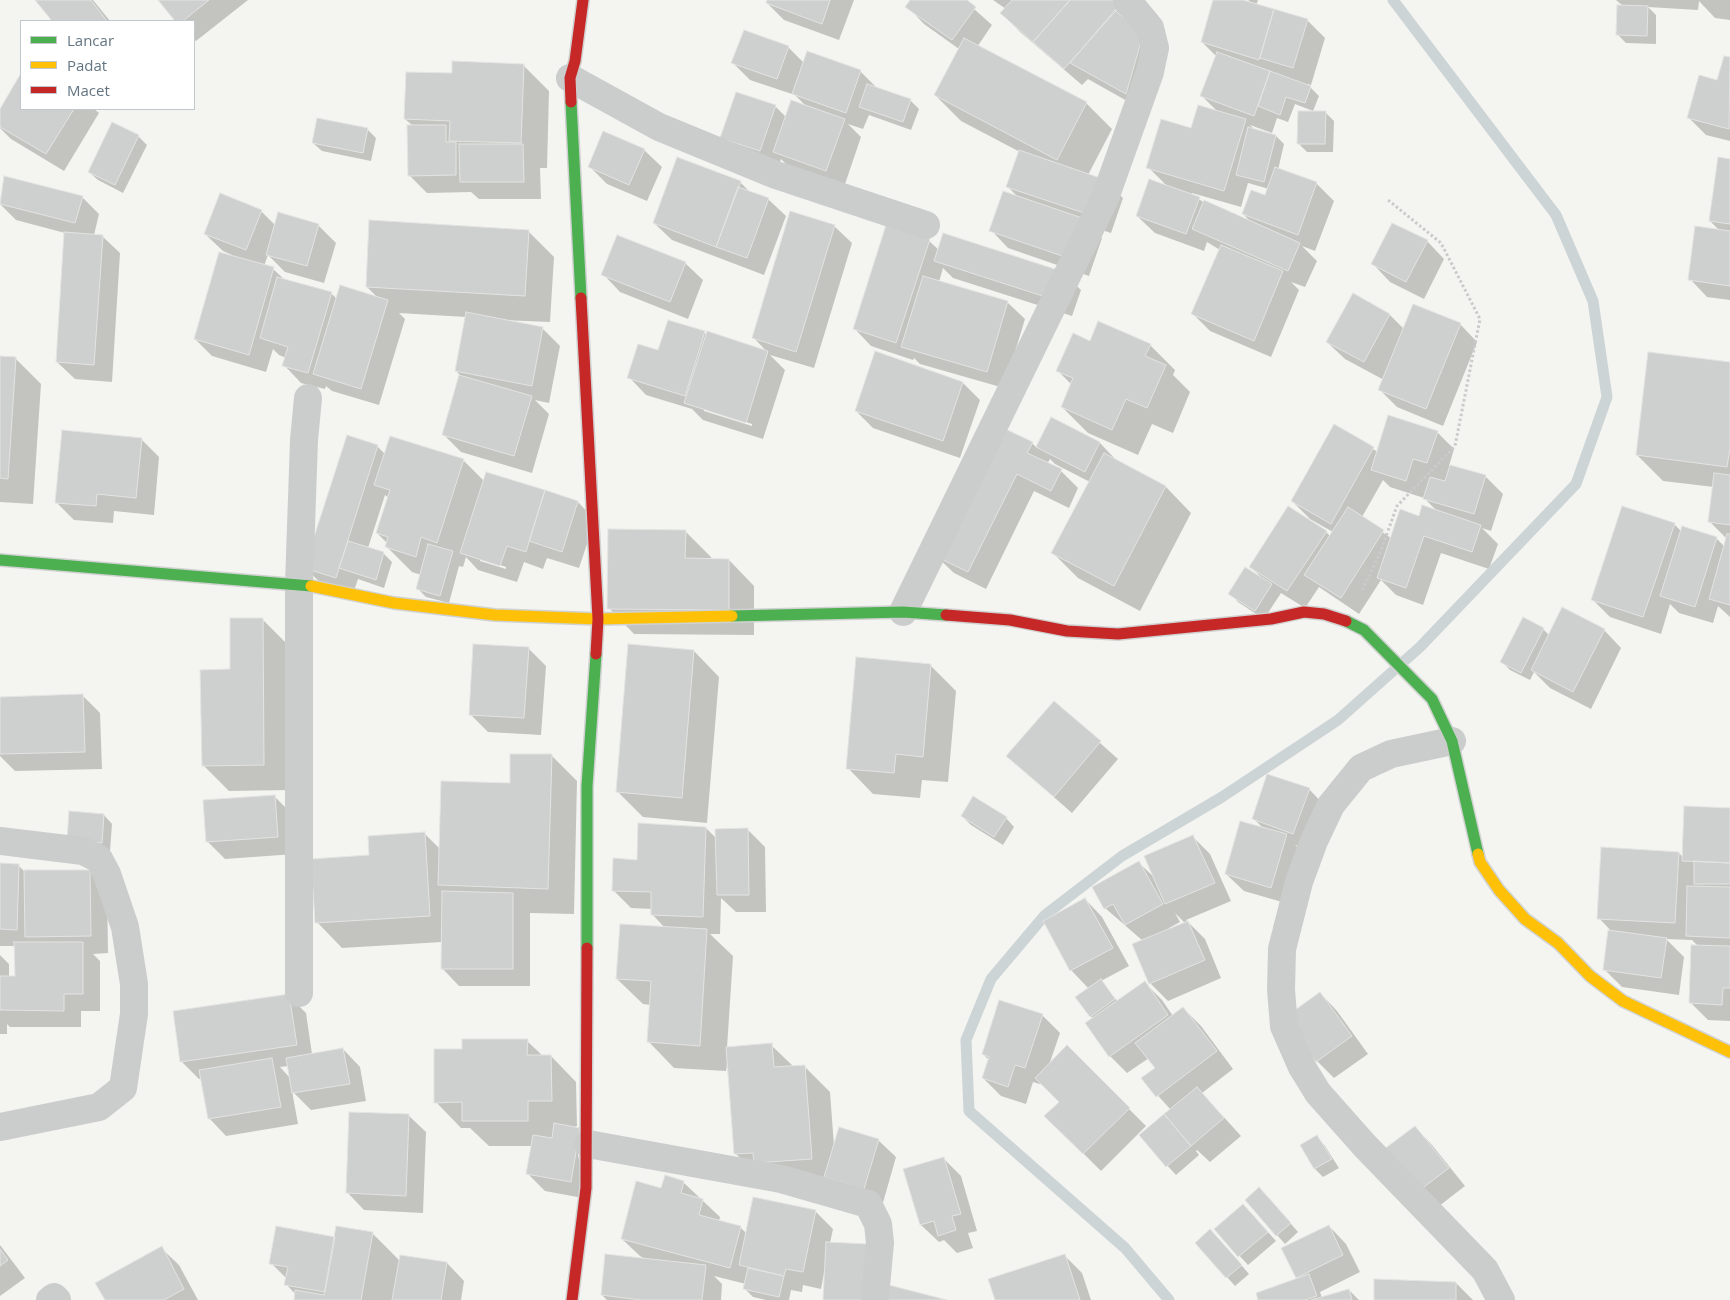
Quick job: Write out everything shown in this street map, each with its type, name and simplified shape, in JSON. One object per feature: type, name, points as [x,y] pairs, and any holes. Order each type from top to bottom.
[{"type":"street","points":[[572,1300],[586,1188],[588,1144],[587,786],[598,619],[570,78],[575,61],[583,0]]},
{"type":"street","points":[[903,612],[1105,198],[1150,72],[1155,48],[1150,28],[1127,0]]},
{"type":"street","points":[[570,78],[668,131],[776,175],[926,226]]},
{"type":"street","points":[[299,992],[299,584],[304,440],[308,398]]},
{"type":"street","points":[[0,560],[299,584],[403,604],[496,615],[598,619],[903,612],[1010,620],[1067,632],[1118,634],[1270,619],[1304,612],[1344,620],[1364,630],[1432,699],[1452,741],[1480,862],[1499,890],[1525,919],[1558,943],[1590,976],[1623,1001],[1730,1052]]},
{"type":"street","points":[[1452,741],[1391,754],[1361,768],[1331,805],[1314,841],[1299,882],[1282,949],[1281,990],[1284,1026],[1302,1068],[1318,1093],[1365,1146],[1485,1270],[1501,1300]]},
{"type":"street","points":[[0,841],[83,851],[99,859],[107,874],[125,927],[134,984],[134,1014],[123,1088],[99,1107],[0,1127]]},
{"type":"street","points":[[588,1144],[781,1180],[868,1204],[878,1224],[880,1243],[875,1297]]},
{"type":"street","points":[[50,1300],[54,1297],[57,1300]]},
{"type":"path","points":[[1359,593],[1366,587],[1396,506],[1456,446],[1480,319],[1441,243],[1388,200]]},
{"type":"building","points":[[35,0],[91,0],[106,20],[51,20]]},
{"type":"building","points":[[158,0],[209,0],[184,20],[174,20]]},
{"type":"building","points":[[767,0],[830,0],[822,24],[766,3]]},
{"type":"building","points":[[910,0],[967,0],[976,7],[952,40],[905,7]]},
{"type":"building","points":[[1012,0],[1070,0],[1033,42],[1000,13]]},
{"type":"building","points":[[1070,0],[1116,0],[1121,5],[1064,69],[1033,42]]},
{"type":"building","points":[[1213,0],[1243,0],[1274,9],[1259,60],[1201,42]]},
{"type":"building","points":[[1617,5],[1648,6],[1647,36],[1616,35]]},
{"type":"building","points":[[1274,9],[1308,19],[1293,68],[1260,58]]},
{"type":"building","points":[[1115,10],[1143,35],[1126,94],[1070,63]]},
{"type":"building","points":[[744,30],[789,46],[777,79],[731,63]]},
{"type":"building","points":[[964,38],[1087,102],[1057,160],[934,95]]},
{"type":"building","points":[[807,51],[861,70],[846,113],[792,94]]},
{"type":"building","points":[[1217,52],[1270,71],[1254,116],[1200,96]]},
{"type":"building","points":[[1724,56],[1730,57],[1729,129],[1687,118],[1699,75],[1717,80]]},
{"type":"building","points":[[452,61],[524,64],[521,143],[449,141],[450,121],[404,119],[406,72],[452,73]]},
{"type":"building","points":[[1270,71],[1311,86],[1305,103],[1286,97],[1280,115],[1258,106]]},
{"type":"building","points":[[20,75],[20,110],[73,110],[46,154],[0,127],[0,109]]},
{"type":"building","points":[[867,84],[911,99],[903,122],[859,107]]},
{"type":"building","points":[[736,92],[776,105],[760,151],[720,138]]},
{"type":"building","points":[[791,100],[845,119],[826,171],[773,152]]},
{"type":"building","points":[[1198,105],[1246,119],[1224,191],[1146,168],[1161,119],[1191,128]]},
{"type":"building","points":[[1298,111],[1326,111],[1325,144],[1297,144]]},
{"type":"building","points":[[317,118],[368,128],[363,153],[312,143]]},
{"type":"building","points":[[112,122],[139,135],[115,185],[88,172]]},
{"type":"building","points":[[407,125],[446,125],[446,142],[456,142],[456,175],[408,176]]},
{"type":"building","points":[[1248,127],[1276,135],[1264,182],[1236,175]]},
{"type":"building","points":[[603,131],[645,149],[629,185],[588,167]]},
{"type":"building","points":[[459,144],[523,144],[524,182],[460,182]]},
{"type":"building","points":[[1019,150],[1106,180],[1093,216],[1006,187]]},
{"type":"building","points":[[677,157],[741,181],[716,247],[653,223]]},
{"type":"building","points":[[1718,157],[1730,159],[1730,224],[1709,221]]},
{"type":"building","points":[[1275,167],[1317,182],[1298,235],[1242,214],[1251,190],[1265,195]]},
{"type":"building","points":[[4,176],[83,196],[75,223],[0,204]]},
{"type":"building","points":[[1149,179],[1200,197],[1186,234],[1136,216]]},
{"type":"building","points":[[738,187],[769,198],[747,258],[716,247]]},
{"type":"building","points":[[1003,191],[1085,219],[1071,259],[989,231]]},
{"type":"building","points":[[220,193],[262,210],[246,250],[204,234]]},
{"type":"building","points":[[1204,200],[1300,243],[1288,271],[1192,229]]},
{"type":"building","points":[[790,211],[835,225],[796,352],[752,338]]},
{"type":"building","points":[[278,212],[319,224],[307,266],[266,255]]},
{"type":"building","points":[[369,220],[529,230],[525,296],[366,287]]},
{"type":"building","points":[[1392,223],[1428,240],[1406,282],[1371,264]]},
{"type":"building","points":[[886,225],[930,239],[896,343],[853,329]]},
{"type":"building","points":[[1695,226],[1730,231],[1730,286],[1688,280]]},
{"type":"building","points":[[64,232],[103,235],[94,365],[56,362]]},
{"type":"building","points":[[943,233],[1064,272],[1055,300],[934,261]]},
{"type":"building","points":[[617,235],[686,262],[670,302],[601,275]]},
{"type":"building","points":[[1221,245],[1283,271],[1254,341],[1191,314]]},
{"type":"building","points":[[219,252],[274,267],[249,355],[194,339]]},
{"type":"building","points":[[923,276],[1008,301],[987,372],[901,347]]},
{"type":"building","points":[[277,277],[332,292],[308,373],[282,366],[288,347],[260,338]]},
{"type":"building","points":[[340,285],[388,300],[361,389],[313,374]]},
{"type":"building","points":[[1353,293],[1390,314],[1364,362],[1326,342]]},
{"type":"building","points":[[1413,304],[1461,323],[1426,409],[1378,390]]},
{"type":"building","points":[[466,312],[543,327],[532,386],[455,371]]},
{"type":"building","points":[[668,320],[705,331],[685,396],[627,378],[638,344],[658,350]]},
{"type":"building","points":[[1098,321],[1151,344],[1145,356],[1166,365],[1147,408],[1126,399],[1112,430],[1061,407],[1073,378],[1056,371],[1073,333],[1090,341]]},
{"type":"building","points":[[707,331],[768,351],[746,423],[684,403]]},
{"type":"building","points":[[875,351],[963,382],[943,441],[855,411]]},
{"type":"building","points":[[1648,352],[1730,362],[1730,448],[1727,467],[1636,455]]},
{"type":"building","points":[[0,356],[16,357],[8,479],[0,478]]},
{"type":"building","points":[[459,375],[532,396],[514,456],[442,435]]},
{"type":"building","points":[[1388,415],[1438,431],[1427,463],[1413,459],[1406,481],[1371,470]]},
{"type":"building","points":[[1051,417],[1100,442],[1085,472],[1036,447]]},
{"type":"building","points":[[1334,424],[1374,447],[1331,524],[1291,501]]},
{"type":"building","points":[[999,426],[1033,442],[1027,453],[1062,469],[1051,491],[1017,474],[968,572],[935,556]]},
{"type":"building","points":[[62,430],[142,438],[136,498],[97,494],[96,506],[55,503]]},
{"type":"building","points":[[347,435],[378,445],[336,578],[304,568]]},
{"type":"building","points":[[390,436],[464,459],[437,543],[421,537],[416,557],[385,547],[388,537],[376,533],[390,490],[374,485]]},
{"type":"building","points":[[1104,453],[1166,486],[1114,586],[1051,553]]},
{"type":"building","points":[[1450,465],[1486,475],[1474,514],[1423,499],[1430,477],[1445,481]]},
{"type":"building","points":[[486,472],[545,490],[526,552],[507,546],[500,566],[460,553]]},
{"type":"building","points":[[1714,473],[1730,475],[1730,525],[1708,522]]},
{"type":"building","points":[[545,490],[578,501],[562,552],[529,541]]},
{"type":"building","points":[[1422,505],[1481,525],[1472,552],[1424,536],[1406,588],[1377,578],[1400,509],[1419,516]]},
{"type":"building","points":[[1288,506],[1327,531],[1287,591],[1249,567]]},
{"type":"building","points":[[1622,506],[1675,523],[1643,617],[1591,600]]},
{"type":"building","points":[[1348,507],[1384,530],[1341,598],[1304,575]]},
{"type":"building","points":[[1682,526],[1717,537],[1695,607],[1660,596]]},
{"type":"building","points":[[608,529],[686,530],[685,558],[729,559],[729,610],[607,609]]},
{"type":"building","points":[[1727,534],[1730,534],[1730,605],[1709,599]]},
{"type":"building","points":[[348,541],[384,552],[376,580],[339,568]]},
{"type":"building","points":[[428,544],[453,551],[440,596],[416,589]]},
{"type":"building","points":[[1245,567],[1272,584],[1255,611],[1228,594]]},
{"type":"building","points":[[1562,607],[1605,629],[1573,692],[1531,670]]},
{"type":"building","points":[[1523,617],[1544,628],[1521,673],[1500,662]]},
{"type":"building","points":[[230,618],[263,618],[264,765],[202,766],[200,670],[230,669]]},
{"type":"building","points":[[473,644],[529,647],[524,718],[469,715]]},
{"type":"building","points":[[628,644],[694,650],[682,798],[616,792]]},
{"type":"building","points":[[856,657],[931,664],[923,757],[896,754],[894,773],[846,769]]},
{"type":"building","points":[[83,694],[85,752],[0,754],[0,697]]},
{"type":"building","points":[[1054,701],[1101,741],[1054,797],[1006,756]]},
{"type":"building","points":[[510,754],[552,754],[548,889],[438,885],[441,781],[510,783]]},
{"type":"building","points":[[1267,774],[1310,788],[1293,834],[1252,819]]},
{"type":"building","points":[[275,795],[278,837],[206,842],[203,800]]},
{"type":"building","points":[[973,796],[1007,817],[994,837],[961,816]]},
{"type":"building","points":[[1684,806],[1730,808],[1730,863],[1682,861]]},
{"type":"building","points":[[69,811],[104,814],[102,843],[67,840]]},
{"type":"building","points":[[1240,821],[1287,834],[1271,888],[1225,874]]},
{"type":"building","points":[[638,823],[706,827],[703,917],[651,915],[651,892],[612,891],[613,858],[637,860]]},
{"type":"building","points":[[748,828],[749,895],[717,895],[715,829]]},
{"type":"building","points":[[425,832],[430,916],[315,923],[311,859],[369,855],[368,836]]},
{"type":"building","points":[[1193,835],[1215,883],[1165,904],[1144,856]]},
{"type":"building","points":[[1601,847],[1679,852],[1675,923],[1597,919]]},
{"type":"building","points":[[1139,861],[1163,904],[1125,925],[1113,904],[1104,909],[1092,887]]},
{"type":"building","points":[[1694,861],[1730,863],[1730,884],[1694,884]]},
{"type":"building","points":[[0,863],[19,864],[17,930],[0,929]]},
{"type":"building","points":[[24,870],[90,870],[91,936],[25,937]]},
{"type":"building","points":[[1687,886],[1730,887],[1730,938],[1686,936]]},
{"type":"building","points":[[442,891],[513,893],[513,969],[441,969]]},
{"type":"building","points":[[1085,898],[1113,948],[1070,971],[1043,921]]},
{"type":"building","points":[[1188,921],[1205,960],[1149,984],[1132,944]]},
{"type":"building","points":[[620,924],[707,929],[700,1046],[647,1042],[651,981],[616,979]]},
{"type":"building","points":[[1608,930],[1667,938],[1661,978],[1603,970]]},
{"type":"building","points":[[14,942],[83,942],[83,994],[64,994],[64,1011],[0,1010],[0,976],[15,976]]},
{"type":"building","points":[[1691,945],[1730,946],[1730,988],[1723,988],[1722,1005],[1689,1003]]},
{"type":"building","points":[[1101,979],[1115,999],[1090,1017],[1075,997]]},
{"type":"building","points":[[1145,981],[1168,1015],[1109,1057],[1085,1023]]},
{"type":"building","points":[[1320,992],[1352,1036],[1316,1062],[1284,1018]]},
{"type":"building","points":[[289,994],[297,1045],[180,1062],[173,1011]]},
{"type":"building","points":[[999,1000],[1043,1014],[1025,1068],[1015,1065],[1008,1087],[982,1078],[989,1057],[982,1054]]},
{"type":"building","points":[[1183,1007],[1217,1051],[1156,1097],[1141,1078],[1155,1068],[1135,1043]]},
{"type":"building","points":[[462,1039],[528,1039],[527,1055],[551,1055],[552,1101],[528,1101],[528,1121],[462,1121],[462,1102],[434,1103],[434,1049],[462,1049]]},
{"type":"building","points":[[772,1043],[774,1067],[805,1065],[812,1159],[754,1163],[753,1153],[734,1154],[726,1047]]},
{"type":"building","points":[[1067,1045],[1130,1108],[1083,1154],[1044,1116],[1059,1102],[1035,1078]]},
{"type":"building","points":[[343,1048],[350,1084],[292,1093],[286,1058]]},
{"type":"building","points":[[272,1058],[281,1107],[208,1119],[199,1070]]},
{"type":"building","points":[[1197,1087],[1224,1118],[1191,1146],[1164,1114]]},
{"type":"building","points":[[349,1112],[409,1114],[406,1196],[346,1193]]},
{"type":"building","points":[[1164,1114],[1191,1146],[1166,1167],[1139,1135]]},
{"type":"building","points":[[554,1123],[580,1128],[571,1182],[526,1174],[533,1135],[552,1138]]},
{"type":"building","points":[[1415,1126],[1449,1168],[1416,1193],[1383,1150]]},
{"type":"building","points":[[839,1127],[879,1139],[864,1189],[824,1177]]},
{"type":"building","points":[[1317,1135],[1332,1159],[1314,1169],[1300,1145]]},
{"type":"building","points":[[944,1157],[961,1214],[952,1216],[956,1230],[938,1236],[934,1221],[920,1225],[903,1169]]},
{"type":"building","points":[[665,1175],[684,1181],[681,1193],[703,1199],[699,1215],[741,1226],[730,1268],[621,1239],[636,1181],[661,1188]]},
{"type":"building","points":[[1259,1187],[1291,1223],[1276,1236],[1245,1200]]},
{"type":"building","points":[[753,1197],[816,1210],[803,1272],[786,1269],[784,1276],[739,1265]]},
{"type":"building","points":[[1243,1204],[1268,1232],[1238,1257],[1214,1229]]},
{"type":"building","points":[[1329,1225],[1343,1255],[1296,1278],[1281,1248]]},
{"type":"building","points":[[276,1226],[335,1237],[325,1292],[284,1285],[288,1267],[269,1264]]},
{"type":"building","points":[[336,1226],[373,1232],[361,1300],[294,1300],[295,1290],[324,1295]]},
{"type":"building","points":[[1210,1229],[1242,1265],[1226,1278],[1195,1243]]},
{"type":"building","points":[[826,1242],[868,1244],[865,1300],[823,1300]]},
{"type":"building","points":[[162,1246],[184,1289],[164,1300],[105,1300],[95,1283]]},
{"type":"building","points":[[0,1249],[8,1260],[0,1266]]},
{"type":"building","points":[[605,1254],[706,1265],[702,1300],[641,1300],[601,1295]]},
{"type":"building","points":[[1065,1254],[1080,1300],[995,1300],[988,1279]]},
{"type":"building","points":[[400,1255],[447,1262],[441,1300],[392,1300]]},
{"type":"building","points":[[748,1268],[784,1276],[779,1297],[743,1289]]},
{"type":"building","points":[[1309,1274],[1317,1296],[1305,1300],[1258,1300],[1256,1293]]},
{"type":"building","points":[[1374,1279],[1456,1282],[1456,1300],[1374,1300]]},
{"type":"building","points":[[881,1283],[947,1300],[876,1300]]},
{"type":"building","points":[[1349,1289],[1352,1300],[1311,1300]]},
{"type":"waterway","points":[[1169,1300],[1125,1248],[969,1111],[966,1040],[991,979],[1045,915],[1122,856],[1222,797],[1338,720],[1420,647],[1576,484],[1607,397],[1593,301],[1556,215],[1393,0]]},
{"type":"traffic: fast","points":[[571,102],[581,298]]},
{"type":"traffic: fast","points":[[0,560],[311,586]]},
{"type":"traffic: fast","points":[[732,616],[903,612],[946,615]]},
{"type":"traffic: fast","points":[[1346,621],[1364,630],[1432,699],[1452,741],[1478,854]]},
{"type":"traffic: fast","points":[[587,948],[587,786],[596,654]]},
{"type":"traffic: slow","points":[[311,586],[394,603],[495,615],[598,619],[732,616]]},
{"type":"traffic: slow","points":[[1478,854],[1480,862],[1499,890],[1525,919],[1558,943],[1590,976],[1623,1001],[1730,1052]]},
{"type":"traffic: jam","points":[[571,102],[570,78],[575,61],[583,0]]},
{"type":"traffic: jam","points":[[581,298],[598,619],[596,654]]},
{"type":"traffic: jam","points":[[946,615],[1010,620],[1067,631],[1118,634],[1271,619],[1304,612],[1324,614],[1346,621]]},
{"type":"traffic: jam","points":[[572,1300],[586,1188],[587,948]]}]
